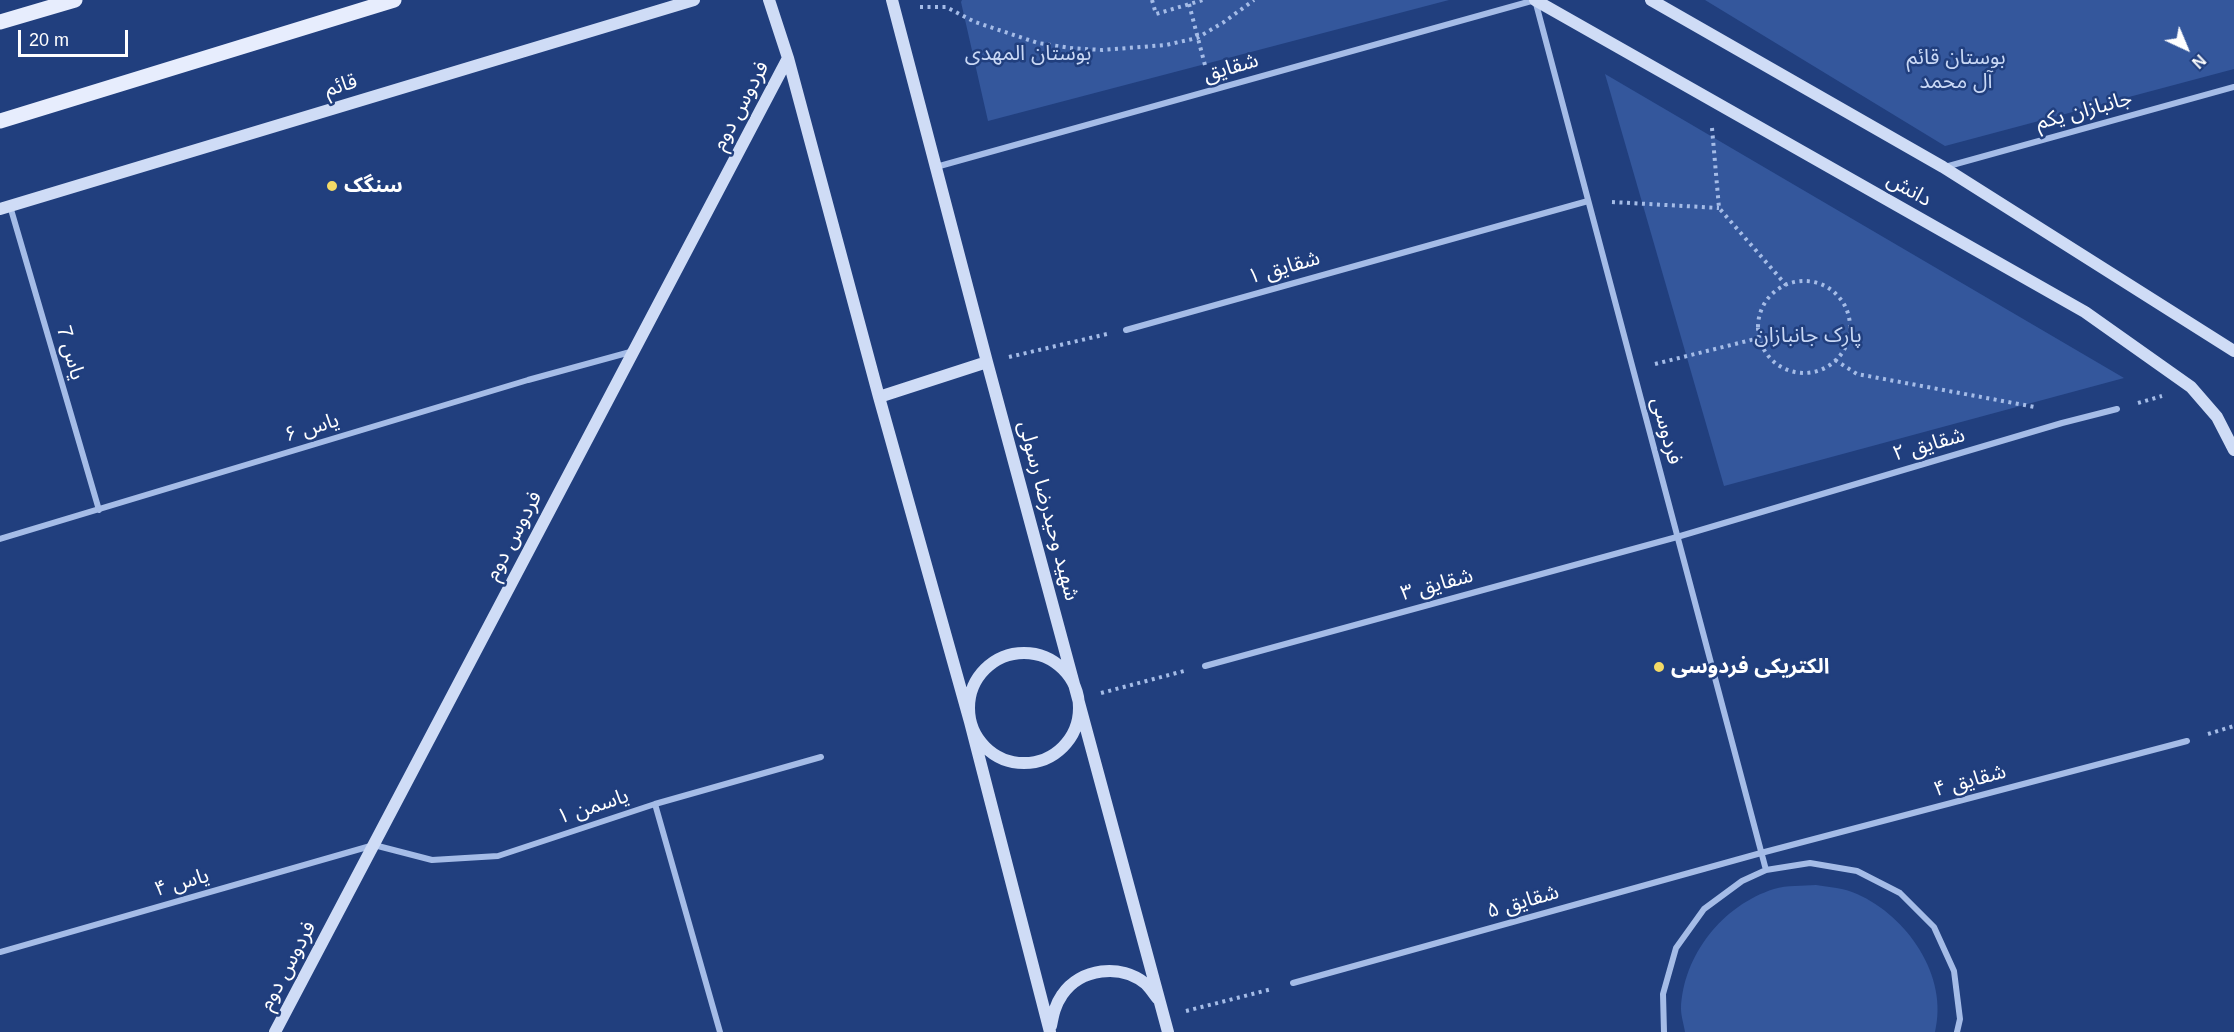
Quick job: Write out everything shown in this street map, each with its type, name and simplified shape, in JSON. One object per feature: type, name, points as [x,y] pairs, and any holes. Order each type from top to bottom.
[{"type":"main road","points":[[0,22],[75,0]]},
{"type":"main road","points":[[0,121],[394,0]]},
{"type":"street","name":"قائم","points":[[5,208],[694,0]]},
{"type":"street","points":[[769,0],[788,58],[879,397],[970,722],[1051,1032]]},
{"type":"street","name":"شقایق","points":[[936,167],[1535,0]]},
{"type":"street","name":"دانش","points":[[1535,0],[2085,312],[2191,387],[2217,417],[2234,450]]},
{"type":"street","name":"فردوسی","points":[[1535,0],[1766,870]]},
{"type":"street","name":"دانش","points":[[1651,0],[1943,167],[2234,351]]},
{"type":"street","name":"شهید وحیدرضا رسولی","points":[[893,4],[1167,1032]]},
{"type":"street","name":"فردوس دوم","points":[[275,1032],[788,58]]},
{"type":"street","name":"جانبازان یکم","points":[[1943,167],[2234,87]]},
{"type":"street","name":"شقایق ۱","points":[[1125,330],[1588,201]]},
{"type":"street","name":"یاس 7","points":[[5,208],[99,510]]},
{"type":"street","name":"یاس ۶","points":[[0,539],[634,350]]},
{"type":"street","points":[[879,397],[987,362]]},
{"type":"street","name":"شقایق ۲","points":[[1677,537],[2062,423],[2117,409]]},
{"type":"street","name":"شقایق ۳","points":[[1205,666],[1677,537]]},
{"type":"street","points":[[1030,653],[1047,657],[1062,668],[1073,682],[1079,699],[1079,718],[1072,736],[1060,750],[1044,760],[1026,764],[1007,762],[990,753],[977,740],[970,722],[968,704],[972,687],[982,672],[996,660],[1012,654],[1030,653]]},
{"type":"street","name":"شقایق ۴","points":[[1761,853],[2187,741]]},
{"type":"street","name":"یاسمن ۱","points":[[374,845],[432,860],[498,856],[655,804],[821,757]]},
{"type":"street","points":[[655,804],[720,1032]]},
{"type":"street","name":"یاس ۴","points":[[0,952],[374,845]]},
{"type":"street","name":"شقایق ۵","points":[[1293,983],[1761,853]]},
{"type":"street","points":[[1664,1032],[1663,994],[1676,948],[1704,909],[1742,881],[1766,870],[1810,863],[1857,871],[1900,893],[1934,927],[1954,971],[1960,1019],[1957,1032]]},
{"type":"street","points":[[1051,1032],[1054,1010],[1063,994],[1076,981],[1093,973],[1112,970],[1130,975],[1146,984],[1158,999],[1164,1017]]},
{"type":"path","points":[[1152,0],[1156,14],[1203,0]]},
{"type":"path","points":[[893,4],[946,7],[975,22],[1038,42],[1070,48],[1102,50],[1166,45],[1197,38],[1254,0]]},
{"type":"path","points":[[1189,4],[1211,91]]},
{"type":"path","points":[[1724,107],[1712,126],[1719,208],[1786,285]]},
{"type":"path","points":[[1588,201],[1719,208]]},
{"type":"path","points":[[1799,281],[1820,285],[1838,296],[1845,308],[1849,321],[1849,335],[1844,349],[1824,368],[1797,373],[1784,369],[1772,361],[1764,350],[1757,325],[1760,312],[1774,291],[1786,285],[1799,281]]},
{"type":"path","points":[[987,362],[1125,330]]},
{"type":"path","points":[[1633,369],[1759,338]]},
{"type":"path","points":[[1835,360],[1857,374],[2055,411],[2062,423]]},
{"type":"path","points":[[2117,409],[2191,387]]},
{"type":"path","points":[[1079,699],[1205,666]]},
{"type":"path","points":[[2187,741],[2234,726]]},
{"type":"path","points":[[1164,1017],[1293,983]]},
{"type":"green space","name":"بوستان المهدی","points":[[962,0],[1449,0],[988,121]]},
{"type":"green space","name":"بوستان قائم آل محمد","points":[[1705,0],[2234,0],[2234,69],[1945,146]]},
{"type":"green space","name":"پارک جانبازان","points":[[1605,74],[2124,378],[1724,486]]},
{"type":"green space","points":[[1816,885],[1857,894],[1892,917],[1907,933],[1920,950],[1930,970],[1936,990],[1938,1011],[1935,1032],[1685,1032],[1681,1015],[1683,989],[1689,970],[1709,935],[1738,907],[1755,897],[1779,888]]},
{"type":"place","name":"سنگک","points":[[332,186]]},
{"type":"place","name":"الکتریکی فردوسی","points":[[1659,667]]}]
